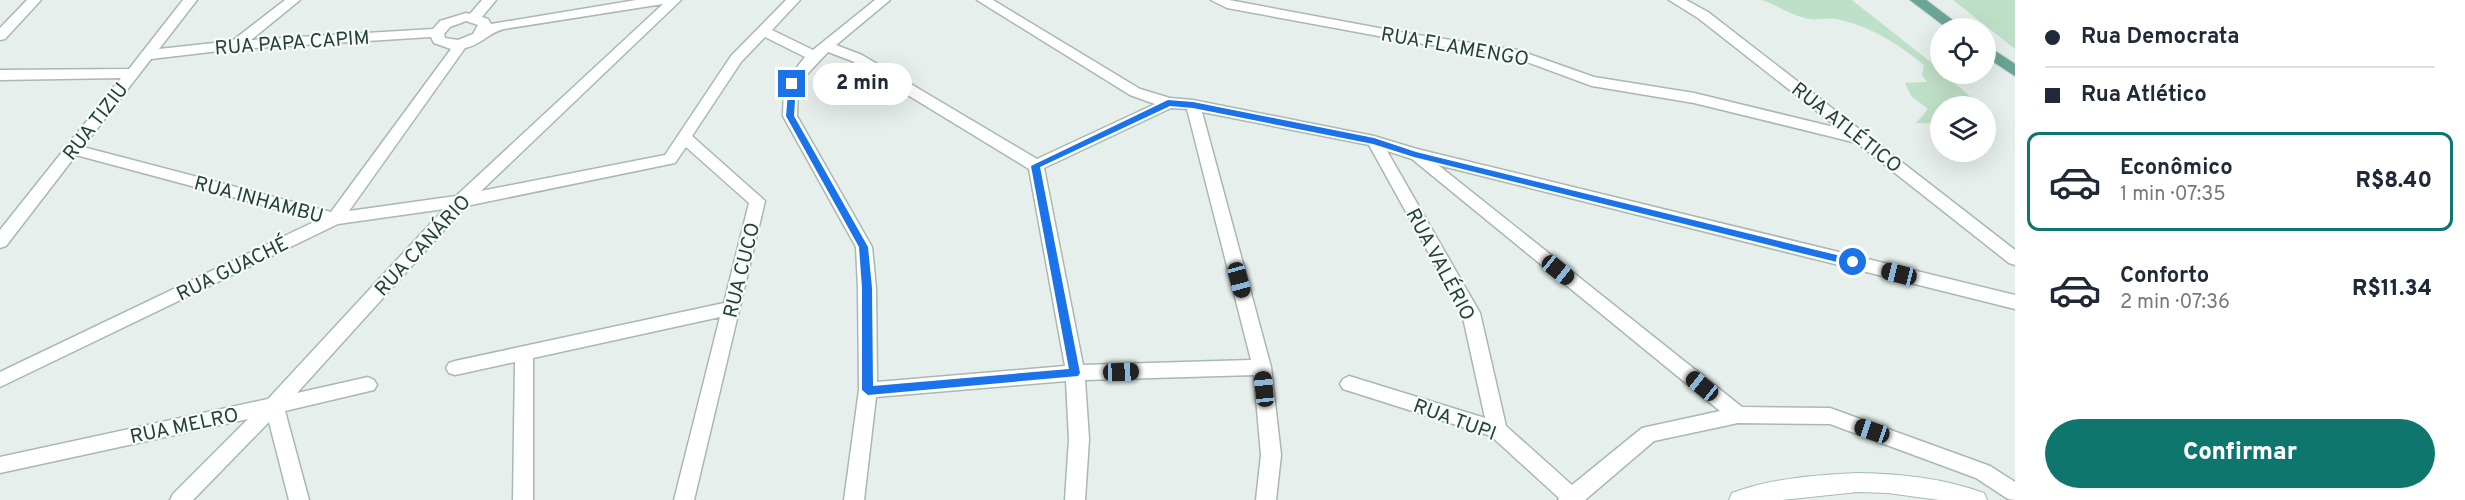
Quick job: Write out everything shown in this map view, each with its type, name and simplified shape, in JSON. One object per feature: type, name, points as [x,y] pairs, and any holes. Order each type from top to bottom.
[{"type":"main road","points":[[1917,0],[1942,18]]},
{"type":"main road","points":[[1996,57],[2015,71]]},
{"type":"main road","points":[[1740,500],[1767,492],[1823,485],[1893,482],[1958,494],[1976,500]]},
{"type":"street","points":[[0,36],[34,0]]},
{"type":"street","name":"RUA TIZIU","points":[[0,242],[190,0]]},
{"type":"street","points":[[236,45],[293,0]]},
{"type":"street","points":[[474,18],[489,0]]},
{"type":"street","points":[[484,30],[483,22],[474,18],[452,21],[437,33],[442,43],[461,44],[476,39],[484,30],[503,25],[661,0]]},
{"type":"street","name":"RUA CANÁRIO","points":[[180,500],[274,405],[461,201],[674,0]]},
{"type":"street","points":[[684,137],[736,59],[793,0]]},
{"type":"street","points":[[854,500],[868,390],[867,288],[864,247],[790,116],[792,84],[798,73],[820,51],[883,0]]},
{"type":"street","points":[[984,0],[1135,92],[1168,103],[1193,105],[1374,141],[1414,154],[2015,302]]},
{"type":"street","name":"RUA FLAMENGO","points":[[1218,0],[1227,4],[1411,38],[1518,54],[1592,81],[1694,98],[1865,140]]},
{"type":"street","name":"RUA ATLÉTICO","points":[[1676,0],[1703,15],[2015,259]]},
{"type":"street","points":[[764,31],[820,51],[857,58],[1036,166],[1075,373],[1079,439],[1075,500]]},
{"type":"street","name":"RUA PAPA CAPIM","points":[[146,55],[236,45],[437,33]]},
{"type":"street","name":"RUA GUACHÉ","points":[[0,380],[335,219],[461,44]]},
{"type":"street","points":[[0,75],[132,73]]},
{"type":"street","points":[[1036,166],[1168,103]]},
{"type":"street","points":[[1193,105],[1262,367],[1270,455],[1266,500]]},
{"type":"street","name":"RUA INHAMBU","points":[[72,149],[335,219],[461,201],[670,159],[684,137]]},
{"type":"street","name":"RUA CUCO","points":[[684,137],[757,201],[684,500]]},
{"type":"street","name":"RUA VALÉRIO","points":[[1374,141],[1471,313],[1497,429]]},
{"type":"street","points":[[1414,154],[1738,415]]},
{"type":"street","points":[[455,368],[731,308]]},
{"type":"street","points":[[523,500],[524,354]]},
{"type":"street","points":[[868,390],[1075,373],[1262,367]]},
{"type":"street","name":"RUA TUPI","points":[[1348,384],[1497,429],[1571,499]]},
{"type":"street","name":"RUA MELRO","points":[[0,465],[368,385]]},
{"type":"street","points":[[274,405],[299,500]]},
{"type":"street","points":[[1571,499],[1649,434],[1738,415],[1830,416],[1983,472],[2015,493]]},
{"type":"green space","points":[[1762,0],[1852,0],[1930,62],[1930,84],[1956,84],[1970,96],[1930,96],[1930,124],[1916,123],[1928,109],[1911,96],[1905,83],[1927,82],[1922,75],[1924,65],[1894,43],[1861,26],[1837,19],[1812,19]]},
{"type":"green space","points":[[1953,0],[2015,0],[2015,49],[1996,34],[1996,18],[1976,18]]},
{"type":"route","points":[[792,84],[790,116],[864,247],[867,288],[868,390],[1075,373],[1036,166],[1168,103],[1193,105],[1374,141],[1414,154],[1853,262]]}]
